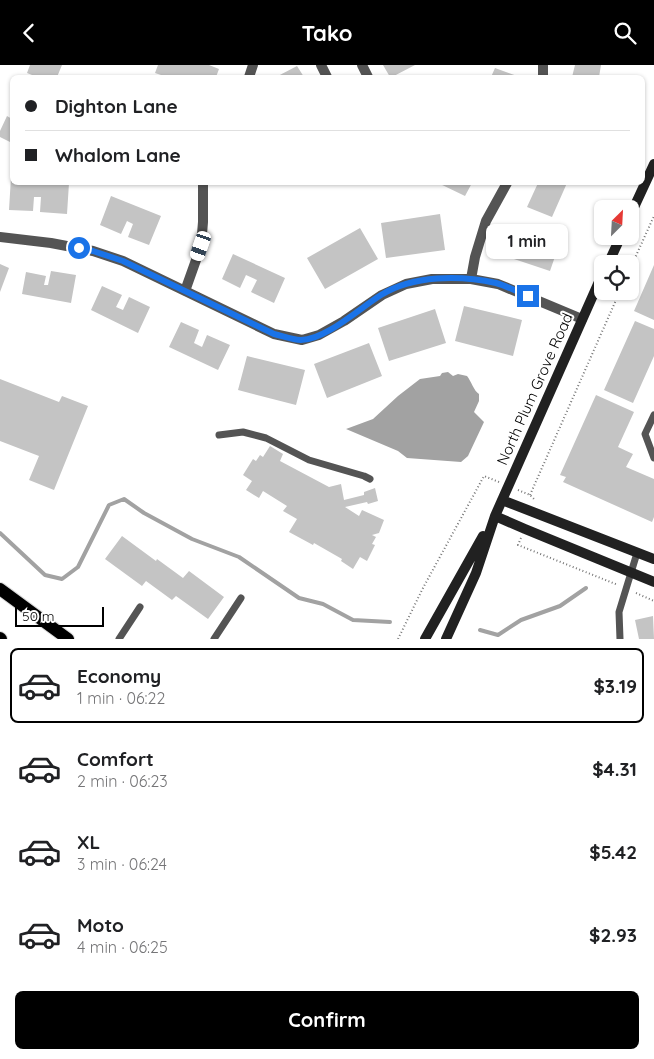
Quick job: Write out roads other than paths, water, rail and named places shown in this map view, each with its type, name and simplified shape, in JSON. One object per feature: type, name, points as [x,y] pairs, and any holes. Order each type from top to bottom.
[{"type":"main road","points":[[0,589],[68,639]]},
{"type":"street","points":[[645,184],[654,164]]},
{"type":"street","points":[[185,291],[201,246],[203,185]]},
{"type":"street","points":[[471,279],[486,221],[506,185]]},
{"type":"street","points":[[637,200],[644,185]]},
{"type":"street","points":[[0,237],[51,243],[93,251],[123,261],[274,334],[302,340],[319,335],[344,321],[382,295],[406,284],[432,279],[471,279],[498,283],[582,319]]},
{"type":"street","name":"North Plum Grove Road","points":[[446,639],[476,573],[495,516],[594,293]]},
{"type":"street","points":[[502,500],[654,559]]},
{"type":"street","points":[[495,516],[630,573],[654,581]]},
{"type":"street","name":"North Plum Grove Road","points":[[425,639],[495,516]]},
{"type":"lane","points":[[654,415],[645,434],[652,457],[654,458]]},
{"type":"lane","points":[[219,435],[243,432],[266,438],[310,460],[364,475],[370,479]]},
{"type":"lane","points":[[620,639],[619,612],[637,553]]},
{"type":"lane","points":[[214,639],[241,598]]},
{"type":"lane","points":[[119,639],[140,607]]},
{"type":"waterway","points":[[0,533],[45,575],[62,579],[78,567],[109,505],[124,499],[144,513],[192,539],[239,557],[299,598],[323,604],[353,620],[390,622]]},
{"type":"waterway","points":[[480,630],[498,635],[521,620],[560,606],[586,588]]}]
